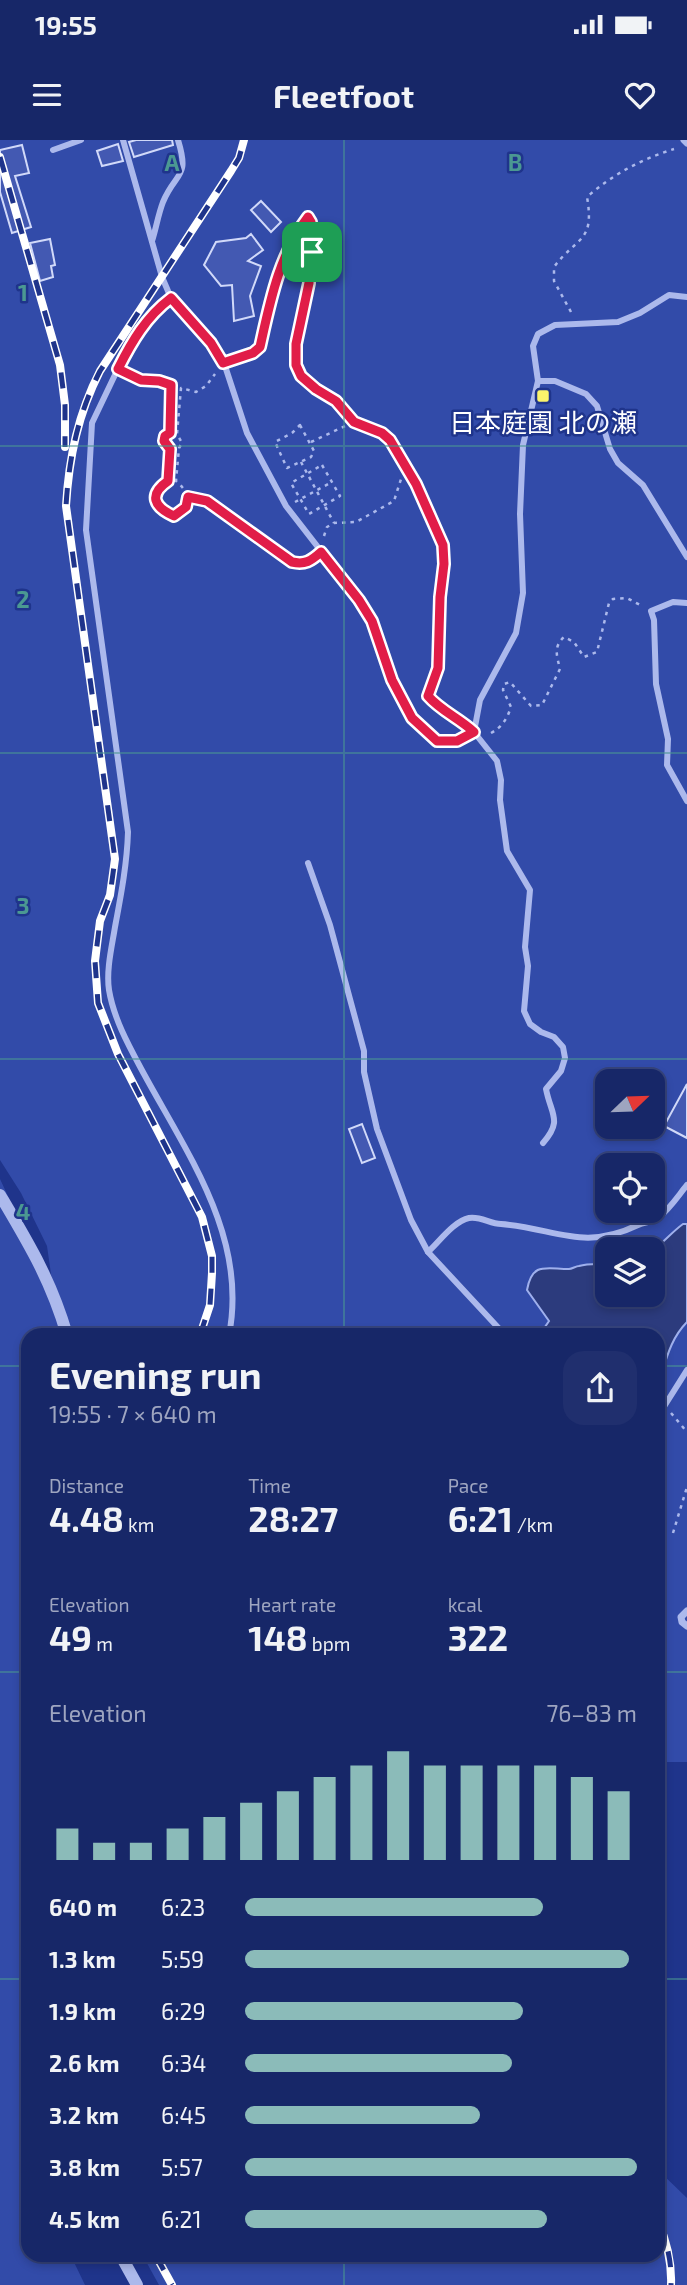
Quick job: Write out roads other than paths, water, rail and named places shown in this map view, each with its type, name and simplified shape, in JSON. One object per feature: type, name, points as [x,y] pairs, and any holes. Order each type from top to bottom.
[{"type":"street","points":[[53,150],[81,140]]},
{"type":"street","points":[[124,140],[162,277],[171,298],[211,343],[223,363],[247,433],[286,506],[359,600],[372,621],[392,680],[412,718],[437,741],[457,741],[474,732]]},
{"type":"street","points":[[152,241],[164,201],[184,170],[184,158],[178,140]]},
{"type":"street","points":[[223,363],[253,353],[260,347],[272,293],[280,271],[293,238],[308,217],[311,222],[309,283],[296,344],[296,365],[301,376],[336,401],[354,422],[382,433],[390,440],[435,523],[443,545],[438,668],[428,696],[437,707],[459,718],[474,732],[496,761],[501,780],[500,800],[507,851],[530,890],[525,947],[528,966],[524,1011],[530,1024],[554,1037],[562,1047],[565,1058],[561,1071],[547,1089],[549,1103],[555,1113],[555,1124],[543,1143]]},
{"type":"street","points":[[474,732],[480,700],[516,633],[523,593],[520,514],[523,444],[538,381],[533,346],[538,334],[555,325],[618,322],[640,313],[668,295],[687,297]]},
{"type":"street","points":[[171,298],[134,335],[92,423],[86,530],[128,832],[127,861],[111,950],[109,989],[117,1018],[130,1048],[207,1188],[224,1233],[230,1259],[234,1307],[230,1328]]},
{"type":"street","points":[[538,381],[555,381],[586,394],[597,406],[610,449],[618,463],[643,485],[687,558]]},
{"type":"street","points":[[687,603],[673,602],[651,611],[654,620],[656,684],[668,739],[667,765],[687,801]]},
{"type":"street","points":[[308,863],[330,925],[364,1051],[364,1072],[377,1129],[411,1220],[428,1252],[499,1328]]},
{"type":"street","points":[[428,1252],[467,1218],[480,1218],[492,1224],[524,1227],[566,1237],[590,1239],[621,1234],[657,1220],[687,1185]]},
{"type":"street","points":[[0,1195],[42,1265],[65,1328]]},
{"type":"street","points":[[665,1405],[687,1370]]},
{"type":"street","points":[[687,1611],[681,1617],[687,1626]]},
{"type":"street","points":[[124,2262],[137,2285]]},
{"type":"railway","points":[[202,1328],[210,1305],[212,1256],[202,1217],[118,1054],[98,1003],[95,961],[100,921],[110,895],[115,859],[66,506],[69,470],[76,436],[92,387],[231,171],[239,158],[244,140]]},
{"type":"railway","points":[[0,157],[60,365],[65,405],[65,447]]},
{"type":"railway","points":[[665,2241],[671,2268],[671,2285]]},
{"type":"railway","points":[[159,2262],[172,2285]]},
{"type":"place","name":"日本庭園 北の瀬","points":[[543,396]]}]
